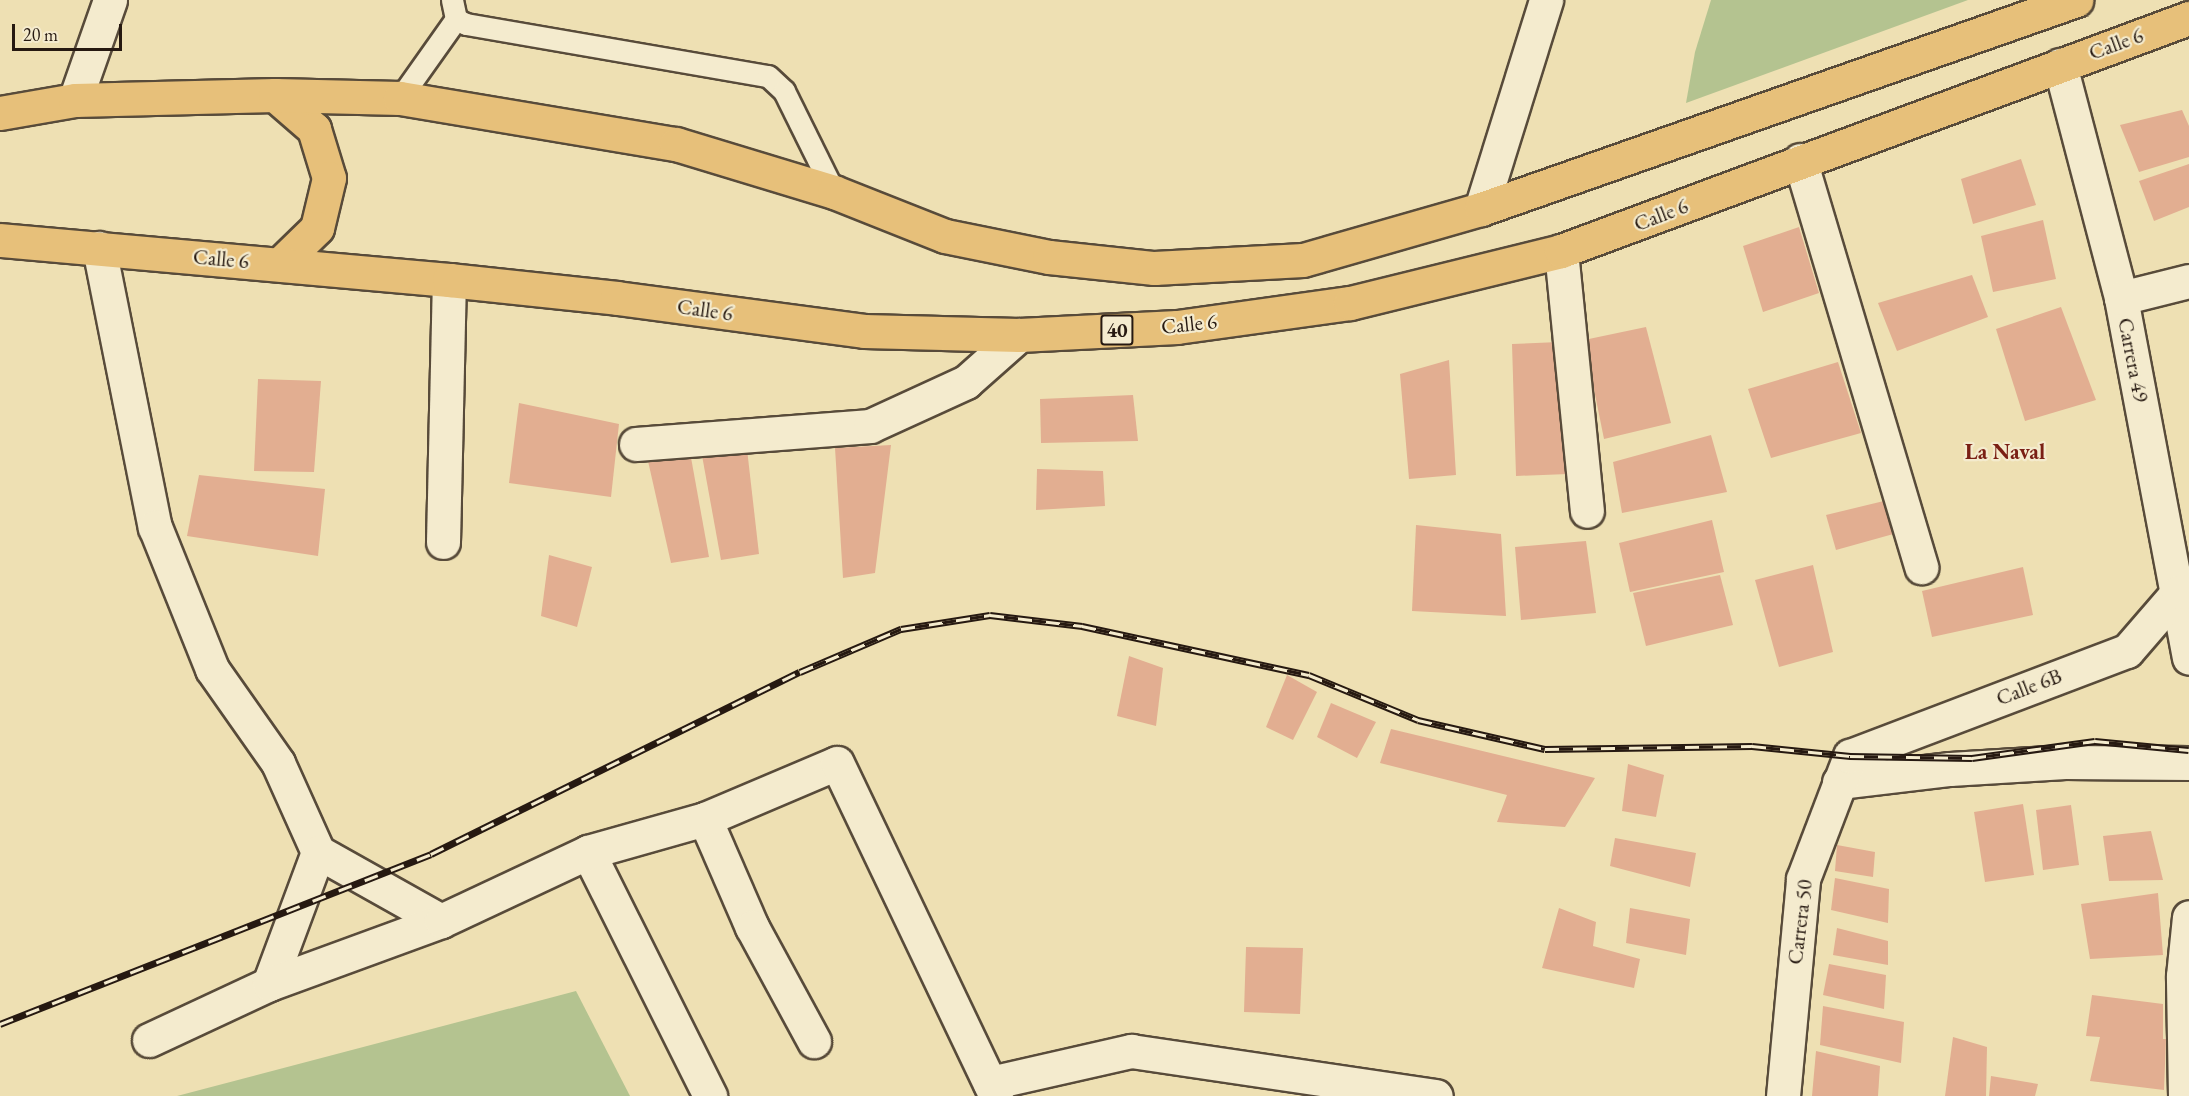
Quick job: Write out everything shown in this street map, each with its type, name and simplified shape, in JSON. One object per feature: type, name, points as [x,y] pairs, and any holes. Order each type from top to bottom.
[{"type":"highway","points":[[0,113],[75,100],[275,95],[400,98],[676,144],[834,192],[945,236],[1048,257],[1154,268],[1303,260],[1481,209],[2076,0]]},
{"type":"highway","name":"Calle 6","points":[[0,240],[449,280],[617,298],[864,331],[1018,335],[1177,327],[1350,303],[1561,251],[1601,238],[1800,160],[2189,18]]},
{"type":"highway","points":[[275,95],[314,129],[329,178],[317,228],[280,264]]},
{"type":"street","points":[[75,100],[110,0]]},
{"type":"street","points":[[1481,209],[1546,0]]},
{"type":"street","name":"Carrera 49","points":[[2060,64],[2121,298],[2184,592],[2189,658]]},
{"type":"street","points":[[1800,160],[1921,567]]},
{"type":"street","points":[[99,248],[155,527],[212,669],[278,763],[318,852],[441,921]]},
{"type":"street","points":[[1561,251],[1587,511]]},
{"type":"street","points":[[443,542],[449,280]]},
{"type":"street","points":[[2121,298],[2189,281]]},
{"type":"street","points":[[636,444],[870,426],[966,382],[1018,335]]},
{"type":"street","name":"Calle 6B","points":[[1845,769],[2127,651],[2184,592]]},
{"type":"street","points":[[149,1040],[268,984],[441,921],[588,852],[705,819],[837,762],[993,1089],[1131,1051],[1436,1096]]},
{"type":"street","points":[[1845,769],[1950,769],[2054,762],[2189,763]]},
{"type":"street","name":"Carrera 50","points":[[1783,1096],[1803,879],[1845,769]]},
{"type":"street","points":[[705,819],[752,927],[814,1041]]},
{"type":"street","points":[[268,984],[318,852]]},
{"type":"street","points":[[588,852],[710,1096]]},
{"type":"street","points":[[2185,1096],[2183,976],[2189,917]]},
{"type":"lane","points":[[400,98],[454,10],[466,24],[768,76],[784,91],[834,192]]},
{"type":"green space","points":[[1711,0],[1968,0],[1686,103],[1695,52]]},
{"type":"green space","points":[[576,991],[630,1096],[177,1096]]},
{"type":"building","points":[[2182,110],[2189,126],[2189,157],[2139,172],[2120,125]]},
{"type":"building","points":[[2021,159],[2036,205],[1973,224],[1961,179]]},
{"type":"building","points":[[2189,164],[2189,207],[2154,221],[2139,181]]},
{"type":"building","points":[[2043,220],[2056,279],[1993,292],[1981,236]]},
{"type":"building","points":[[1799,227],[1819,293],[1763,312],[1743,246]]},
{"type":"building","points":[[1972,275],[1988,317],[1897,351],[1878,303]]},
{"type":"building","points":[[2061,307],[2096,400],[2025,421],[1996,329]]},
{"type":"building","points":[[1646,327],[1671,423],[1604,439],[1584,340]]},
{"type":"building","points":[[1559,342],[1568,474],[1516,476],[1512,344]]},
{"type":"building","points":[[1449,360],[1456,475],[1409,479],[1400,374]]},
{"type":"building","points":[[1838,362],[1861,433],[1771,458],[1748,389]]},
{"type":"building","points":[[258,379],[321,381],[314,472],[254,471]]},
{"type":"building","points":[[1133,395],[1138,441],[1041,443],[1040,399]]},
{"type":"building","points":[[519,403],[619,424],[611,497],[509,483]]},
{"type":"building","points":[[1711,435],[1727,492],[1622,513],[1613,462]]},
{"type":"building","points":[[891,445],[875,573],[843,578],[835,448]]},
{"type":"building","points":[[747,449],[759,554],[721,560],[701,450]]},
{"type":"building","points":[[690,452],[709,557],[671,563],[648,461]]},
{"type":"building","points":[[1037,469],[1103,471],[1105,506],[1036,510]]},
{"type":"building","points":[[199,475],[325,489],[318,556],[187,536]]},
{"type":"building","points":[[1888,500],[1897,533],[1836,550],[1826,515]]},
{"type":"building","points":[[1712,520],[1724,572],[1630,592],[1619,543]]},
{"type":"building","points":[[1416,525],[1501,534],[1506,616],[1412,611]]},
{"type":"building","points":[[1586,541],[1596,613],[1521,620],[1515,547]]},
{"type":"building","points":[[549,555],[592,567],[577,627],[541,616]]},
{"type":"building","points":[[1813,565],[1833,652],[1779,667],[1755,580]]},
{"type":"building","points":[[2023,567],[2033,615],[1932,637],[1922,591]]},
{"type":"building","points":[[1720,575],[1733,625],[1646,646],[1633,593]]},
{"type":"building","points":[[1129,656],[1163,668],[1156,726],[1117,716]]},
{"type":"building","points":[[1287,675],[1317,692],[1293,740],[1266,727]]},
{"type":"building","points":[[1331,703],[1376,722],[1357,758],[1317,737]]},
{"type":"building","points":[[1391,729],[1595,778],[1565,827],[1497,822],[1507,795],[1380,763]]},
{"type":"building","points":[[1628,764],[1664,775],[1656,817],[1622,811]]},
{"type":"building","points":[[2023,804],[2034,875],[1985,882],[1974,812]]},
{"type":"building","points":[[2071,805],[2079,865],[2043,870],[2036,810]]},
{"type":"building","points":[[2151,831],[2163,880],[2109,881],[2103,836]]},
{"type":"building","points":[[1615,838],[1696,853],[1690,887],[1610,866]]},
{"type":"building","points":[[1837,845],[1875,852],[1873,877],[1835,871]]},
{"type":"building","points":[[1835,878],[1889,889],[1888,923],[1831,910]]},
{"type":"building","points":[[2158,893],[2163,955],[2090,959],[2081,904]]},
{"type":"building","points":[[1559,908],[1596,922],[1593,946],[1640,959],[1634,988],[1542,968]]},
{"type":"building","points":[[1630,908],[1690,919],[1686,955],[1626,943]]},
{"type":"building","points":[[1837,928],[1888,941],[1888,965],[1833,955]]},
{"type":"building","points":[[1246,947],[1303,948],[1300,1014],[1244,1012]]},
{"type":"building","points":[[1829,964],[1886,975],[1884,1009],[1823,995]]},
{"type":"building","points":[[2092,995],[2163,1004],[2163,1039],[2166,1039],[2164,1090],[2090,1081],[2100,1037],[2086,1036]]},
{"type":"building","points":[[1823,1006],[1904,1022],[1901,1063],[1820,1045]]},
{"type":"building","points":[[1953,1037],[1987,1047],[1986,1096],[1945,1096]]},
{"type":"building","points":[[1816,1051],[1880,1066],[1878,1096],[1812,1096]]},
{"type":"building","points":[[1991,1076],[2038,1084],[2035,1096],[1989,1096]]},
{"type":"railway","points":[[0,1024],[431,854],[800,672],[901,629],[990,615],[1082,626],[1309,675],[1418,720],[1545,749],[1752,746],[1850,756],[1972,758],[2095,741],[2189,750]]},
{"type":"district","name":"La Naval","points":[[2005,452]]}]
